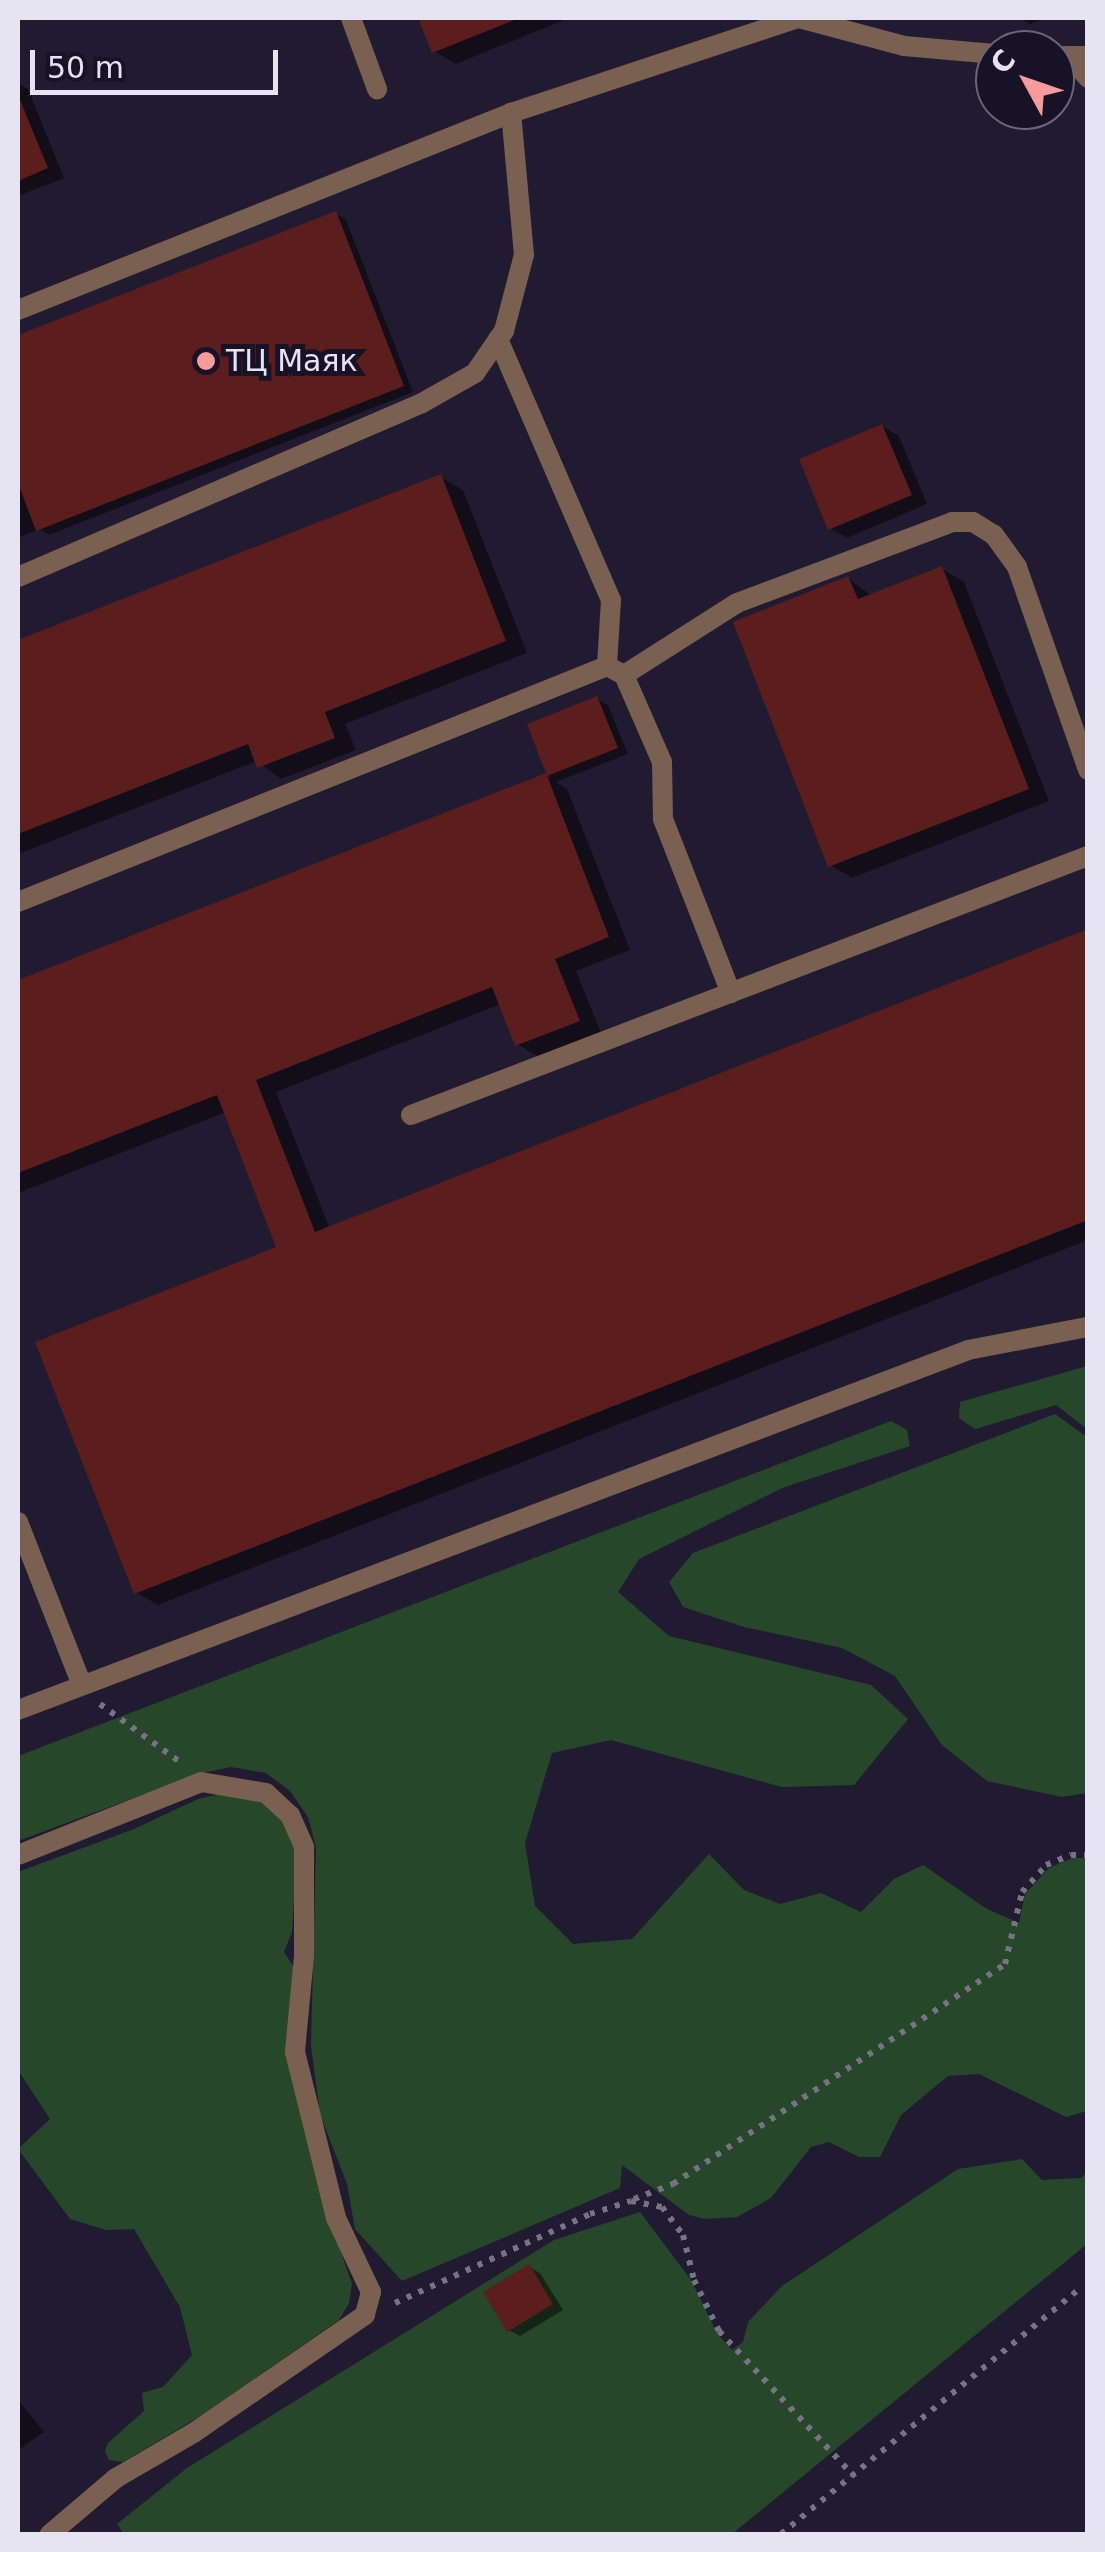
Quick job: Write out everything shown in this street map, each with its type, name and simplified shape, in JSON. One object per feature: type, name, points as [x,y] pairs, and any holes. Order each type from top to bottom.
[{"type":"lane","points":[[351,18],[376,89]]},
{"type":"lane","points":[[18,310],[512,113],[799,18],[904,46],[975,52]]},
{"type":"lane","points":[[18,577],[422,403],[475,372],[498,340],[524,255],[512,113]]},
{"type":"lane","points":[[498,340],[611,600],[616,670],[662,762],[663,819],[731,993]]},
{"type":"lane","points":[[18,902],[616,670],[737,603],[952,522],[973,522],[994,535],[1017,567],[1088,770]]},
{"type":"lane","points":[[410,1115],[1088,856]]},
{"type":"lane","points":[[18,1710],[968,1350],[1088,1327]]},
{"type":"lane","points":[[18,1522],[82,1684]]},
{"type":"lane","points":[[18,1855],[201,1782],[242,1785],[266,1793],[290,1815],[304,1848],[304,1956],[295,2052],[336,2218],[371,2292],[365,2316],[195,2432],[116,2478],[50,2534]]},
{"type":"path","points":[[82,1684],[131,1729],[178,1758],[201,1782]]},
{"type":"path","points":[[365,2316],[590,2214],[673,2184],[1005,1964],[1022,1892],[1046,1865],[1088,1855]]},
{"type":"path","points":[[631,2200],[662,2207],[683,2234],[694,2280],[719,2330],[852,2475]]},
{"type":"path","points":[[781,2534],[1078,2290]]},
{"type":"green space","points":[[1087,1366],[1087,1429],[1056,1405],[975,1429],[959,1418],[960,1402]]},
{"type":"green space","points":[[1055,1414],[1087,1437],[1087,1793],[1062,1797],[987,1781],[942,1745],[895,1676],[842,1648],[744,1627],[683,1607],[669,1582],[693,1553]]},
{"type":"green space","points":[[891,1421],[907,1430],[910,1446],[782,1488],[639,1559],[618,1592],[669,1636],[871,1685],[908,1719],[854,1785],[782,1787],[611,1740],[552,1753],[525,1843],[535,1906],[573,1944],[632,1939],[709,1854],[744,1890],[780,1904],[821,1893],[861,1912],[894,1879],[923,1865],[987,1909],[1019,1923],[1025,1894],[1049,1868],[1073,1858],[1087,1858],[1087,2111],[1066,2117],[979,2074],[948,2076],[901,2115],[880,2157],[859,2157],[829,2142],[811,2147],[771,2198],[737,2217],[705,2219],[689,2215],[622,2165],[620,2188],[402,2281],[355,2229],[347,2184],[320,2114],[311,2045],[316,1847],[308,1817],[290,1791],[266,1773],[231,1767],[198,1774],[18,1841],[18,1756]]},
{"type":"green space","points":[[225,1793],[270,1803],[290,1827],[297,1854],[292,1932],[284,1952],[295,1969],[288,2051],[328,2214],[352,2284],[349,2303],[339,2320],[202,2415],[123,2462],[109,2460],[105,2451],[108,2443],[144,2411],[142,2393],[163,2387],[192,2355],[180,2307],[134,2229],[106,2230],[70,2219],[18,2149],[50,2119],[18,2070],[18,1872],[134,1829],[198,1799]]},
{"type":"green space","points":[[1022,2159],[1042,2180],[1081,2178],[1087,2172],[1087,2244],[732,2534],[124,2534],[117,2524],[187,2468],[554,2240],[640,2212],[691,2280],[717,2333],[732,2350],[743,2342],[748,2322],[782,2286],[958,2169]]},
{"type":"building","points":[[418,18],[516,18],[517,19],[432,53]]},
{"type":"building","points":[[18,95],[48,168],[18,181]]},
{"type":"building","name":"ТЦ Маяк","points":[[336,211],[404,386],[36,531],[18,483],[18,335]]},
{"type":"building","points":[[882,424],[912,495],[828,530],[799,459]]},
{"type":"building","points":[[441,474],[506,641],[325,712],[335,738],[257,768],[248,744],[18,834],[18,640]]},
{"type":"building","points":[[942,566],[1029,789],[828,867],[733,622],[848,576],[858,599]]},
{"type":"building","points":[[597,696],[618,748],[547,776],[527,724]]},
{"type":"building","points":[[546,773],[609,937],[555,959],[580,1021],[515,1046],[492,987],[256,1080],[315,1232],[1088,929],[1088,1220],[134,1594],[35,1342],[276,1247],[217,1095],[18,1173],[18,980]]},
{"type":"building","points":[[529,2264],[553,2304],[507,2332],[483,2292]]},
{"type":"place","name":"ТЦ Маяк","points":[[206,361]]}]
